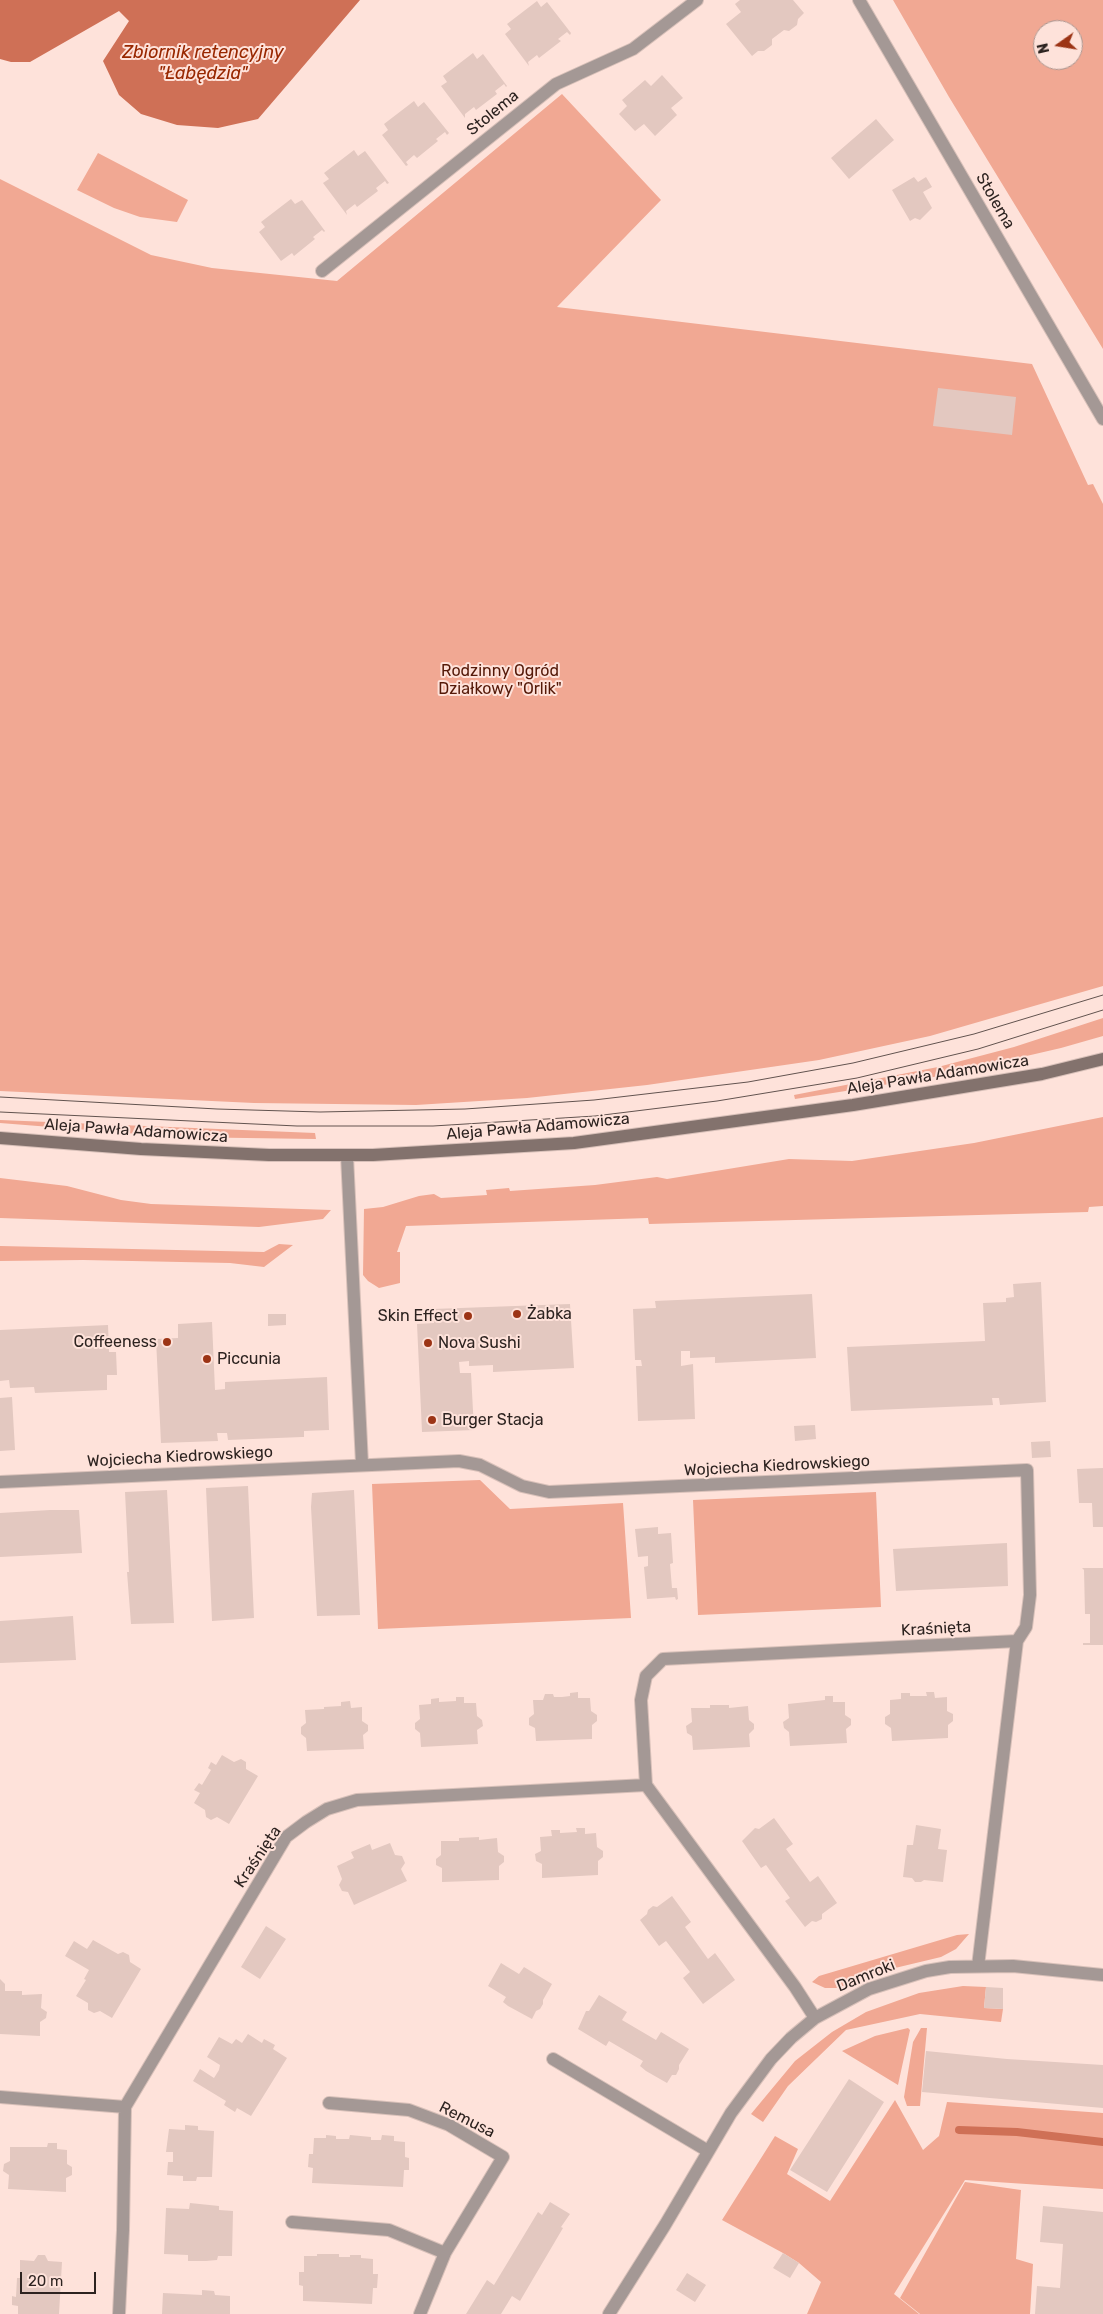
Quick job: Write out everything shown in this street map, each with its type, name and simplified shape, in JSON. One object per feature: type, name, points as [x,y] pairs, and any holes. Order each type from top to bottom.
[{"type":"main road","name":"Aleja Pawła Adamowicza","points":[[0,1138],[197,1153],[347,1156],[574,1143],[853,1105],[1042,1074],[1103,1059]]},
{"type":"street","name":"Stolema","points":[[322,271],[556,84],[633,49],[697,0]]},
{"type":"street","name":"Stolema","points":[[859,0],[1103,419]]},
{"type":"street","points":[[347,1156],[362,1464]]},
{"type":"street","name":"Wojciecha Kiedrowskiego","points":[[0,1482],[362,1464],[470,1462],[489,1468],[522,1486],[550,1492],[1027,1470],[1030,1595],[1026,1627],[1017,1640]]},
{"type":"street","points":[[978,1966],[1017,1640]]},
{"type":"street","name":"Kraśnięta","points":[[119,2314],[123,2230],[125,2106],[286,1837],[306,1822],[327,1810],[357,1800],[646,1785],[641,1700],[646,1676],[663,1659],[1017,1640]]},
{"type":"street","points":[[646,1785],[795,1987],[815,2018]]},
{"type":"street","name":"Damroki","points":[[609,2314],[666,2225],[732,2113],[771,2059],[791,2038],[815,2018],[869,1989],[899,1979],[950,1967],[1013,1966],[1103,1975]]},
{"type":"street","points":[[554,2058],[708,2151]]},
{"type":"street","points":[[0,2097],[125,2106]]},
{"type":"street","name":"Remusa","points":[[329,2102],[409,2110],[449,2125],[503,2157],[445,2253],[420,2314]]},
{"type":"street","points":[[292,2222],[389,2230],[445,2253]]},
{"type":"green space","points":[[893,0],[1103,0],[1103,349],[949,97]]},
{"type":"green space","name":"Rodzinny Ogród Działkowy \"Orlik\"","points":[[562,94],[661,200],[557,307],[1032,364],[1088,485],[1093,484],[1103,504],[1103,986],[930,1036],[819,1060],[647,1085],[527,1098],[416,1105],[254,1103],[0,1091],[0,179],[151,255],[212,268],[337,281]]},
{"type":"green space","points":[[98,153],[188,200],[177,222],[140,217],[114,208],[77,190]]},
{"type":"green space","points":[[1103,1018],[1103,1036],[1061,1048],[940,1076],[795,1099],[794,1095],[938,1067],[1014,1047]]},
{"type":"green space","points":[[1103,1117],[1103,1206],[1089,1207],[1088,1212],[649,1224],[648,1218],[406,1226],[397,1252],[400,1252],[400,1283],[379,1288],[368,1281],[363,1275],[364,1209],[383,1207],[419,1196],[434,1194],[441,1198],[487,1195],[486,1190],[509,1188],[510,1191],[595,1185],[657,1177],[667,1179],[789,1159],[852,1161],[974,1143]]},
{"type":"green space","points":[[0,1120],[315,1133],[316,1139],[177,1137],[0,1123]]},
{"type":"green space","points":[[0,1178],[67,1186],[121,1200],[151,1204],[331,1210],[323,1219],[259,1227],[0,1218]]},
{"type":"green space","points":[[279,1244],[293,1245],[264,1267],[230,1263],[83,1260],[0,1261],[0,1246],[264,1252]]},
{"type":"green space","points":[[480,1480],[510,1509],[623,1503],[631,1618],[378,1629],[372,1484]]},
{"type":"green space","points":[[876,1492],[881,1607],[698,1615],[693,1500]]},
{"type":"green space","points":[[969,1934],[956,1949],[941,1957],[895,1968],[837,1988],[825,1988],[812,1982],[819,1976],[957,1935]]},
{"type":"green space","points":[[963,1986],[986,1987],[984,2008],[1003,2009],[1001,2022],[920,2014],[846,2030],[788,2086],[763,2122],[751,2114],[795,2061],[832,2032],[866,2012],[919,1993]]},
{"type":"green space","points":[[908,2028],[910,2030],[898,2085],[842,2051],[875,2036]]},
{"type":"green space","points":[[921,2028],[927,2028],[920,2106],[907,2106],[904,2097],[913,2042]]},
{"type":"green space","points":[[895,2100],[923,2150],[939,2136],[947,2102],[1103,2113],[1103,2189],[965,2180],[894,2294],[919,2314],[807,2314],[821,2282],[799,2263],[722,2220],[775,2136],[798,2149],[787,2174],[830,2201]]},
{"type":"green space","points":[[965,2182],[1021,2190],[1016,2259],[1033,2264],[1030,2314],[920,2314],[900,2298]]},
{"type":"water","name":"Zbiornik retencyjny \"Łabędzia\"","points":[[0,0],[360,0],[258,119],[218,128],[177,125],[141,114],[119,95],[103,61],[129,21],[119,11],[30,62],[11,62],[0,59]]},
{"type":"building","points":[[740,0],[793,0],[804,13],[798,19],[797,25],[789,31],[784,30],[772,39],[772,45],[752,56],[726,24],[741,12],[735,4]]},
{"type":"building","points":[[537,1],[541,7],[547,2],[571,33],[570,35],[567,32],[558,39],[561,41],[539,58],[537,55],[528,62],[529,66],[505,34],[511,29],[507,24]]},
{"type":"building","points":[[473,53],[477,59],[483,54],[507,86],[504,84],[495,91],[497,94],[476,110],[474,107],[465,114],[465,118],[441,86],[447,82],[443,76]]},
{"type":"building","points":[[662,75],[683,98],[671,108],[677,115],[655,136],[644,124],[635,131],[619,114],[627,106],[622,100],[645,80],[651,86]]},
{"type":"building","points":[[414,101],[418,107],[424,102],[449,133],[447,135],[445,132],[436,139],[438,141],[417,158],[414,155],[406,162],[408,165],[406,166],[382,135],[388,130],[384,124]]},
{"type":"building","points":[[876,119],[894,140],[849,179],[831,158]]},
{"type":"building","points":[[354,150],[358,156],[365,151],[389,183],[387,184],[385,181],[376,188],[378,191],[357,207],[355,204],[346,211],[347,215],[323,183],[329,179],[324,173]]},
{"type":"building","points":[[914,177],[918,182],[926,177],[932,187],[923,192],[932,208],[920,220],[915,218],[910,221],[892,190]]},
{"type":"building","points":[[291,199],[295,204],[302,200],[325,231],[322,230],[313,237],[315,239],[294,256],[292,253],[281,261],[259,232],[265,227],[261,222]]},
{"type":"building","points":[[938,388],[1016,397],[1012,435],[933,426]]},
{"type":"building","points":[[1041,1282],[1046,1402],[1000,1405],[999,1398],[992,1398],[993,1405],[851,1411],[847,1347],[985,1341],[983,1303],[1006,1302],[1006,1298],[1014,1297],[1013,1284]]},
{"type":"building","points":[[812,1294],[816,1358],[715,1363],[715,1357],[690,1358],[690,1351],[681,1351],[681,1366],[693,1364],[695,1419],[638,1421],[636,1366],[642,1366],[641,1360],[635,1360],[633,1309],[656,1308],[655,1301]]},
{"type":"building","points":[[570,1304],[574,1368],[493,1372],[493,1365],[469,1366],[469,1361],[459,1362],[460,1373],[471,1373],[474,1430],[422,1432],[417,1324],[434,1323],[433,1309]]},
{"type":"building","points":[[268,1314],[286,1314],[286,1325],[268,1326]]},
{"type":"building","points":[[212,1322],[215,1390],[225,1389],[225,1382],[327,1377],[329,1430],[304,1431],[304,1437],[228,1440],[227,1433],[217,1433],[218,1441],[161,1443],[156,1339],[178,1338],[178,1324]]},
{"type":"building","points":[[108,1325],[109,1352],[116,1352],[117,1375],[107,1375],[107,1390],[35,1393],[34,1387],[10,1388],[9,1380],[0,1381],[0,1330]]},
{"type":"building","points":[[12,1397],[15,1450],[0,1451],[0,1398]]},
{"type":"building","points":[[815,1425],[816,1439],[795,1441],[794,1426]]},
{"type":"building","points":[[1050,1441],[1051,1457],[1032,1458],[1031,1442]]},
{"type":"building","points":[[1103,1468],[1103,1527],[1093,1527],[1092,1503],[1079,1503],[1077,1469]]},
{"type":"building","points":[[248,1486],[254,1618],[212,1621],[206,1488]]},
{"type":"building","points":[[167,1490],[174,1623],[131,1624],[127,1572],[129,1572],[125,1492]]},
{"type":"building","points":[[354,1490],[360,1615],[317,1616],[311,1507],[312,1493]]},
{"type":"building","points":[[79,1510],[82,1553],[0,1557],[0,1513]]},
{"type":"building","points":[[658,1527],[658,1534],[671,1533],[673,1563],[670,1564],[672,1588],[677,1588],[678,1599],[676,1600],[675,1597],[647,1599],[644,1567],[648,1566],[648,1556],[638,1557],[635,1529]]},
{"type":"building","points":[[1007,1543],[1008,1586],[896,1591],[893,1549]]},
{"type":"building","points":[[1082,1568],[1103,1568],[1103,1645],[1083,1645],[1083,1643],[1090,1643],[1090,1614],[1085,1614],[1084,1570]]},
{"type":"building","points":[[73,1616],[76,1660],[0,1663],[0,1621]]},
{"type":"building","points":[[578,1692],[578,1698],[590,1698],[591,1711],[597,1715],[597,1721],[592,1725],[592,1739],[536,1741],[535,1728],[529,1725],[529,1718],[534,1714],[533,1700],[543,1700],[545,1694],[562,1697]]},
{"type":"building","points":[[926,1692],[934,1692],[935,1698],[947,1697],[947,1711],[953,1714],[953,1721],[948,1725],[948,1738],[892,1741],[891,1728],[885,1724],[885,1717],[890,1714],[890,1700],[901,1699],[901,1693],[910,1693],[910,1696],[927,1696]]},
{"type":"building","points":[[825,1696],[833,1696],[833,1702],[845,1702],[845,1715],[851,1719],[851,1725],[846,1729],[847,1743],[790,1746],[789,1732],[784,1728],[783,1722],[789,1718],[788,1704],[825,1700]]},
{"type":"building","points":[[456,1697],[464,1697],[464,1703],[476,1703],[477,1716],[482,1720],[483,1726],[477,1730],[478,1744],[421,1747],[420,1733],[415,1729],[415,1723],[420,1719],[419,1705],[431,1704],[431,1699],[439,1698],[439,1702],[456,1701]]},
{"type":"building","points":[[350,1701],[351,1708],[362,1707],[362,1721],[368,1725],[368,1731],[363,1735],[364,1749],[307,1751],[306,1738],[301,1734],[301,1727],[306,1723],[305,1710],[341,1706],[341,1702]]},
{"type":"building","points":[[710,1705],[729,1705],[729,1708],[748,1706],[749,1720],[754,1724],[754,1729],[749,1734],[750,1747],[693,1750],[692,1736],[687,1733],[686,1726],[692,1722],[691,1708],[710,1708]]},
{"type":"building","points":[[222,1755],[234,1762],[241,1759],[246,1762],[246,1769],[258,1776],[229,1824],[217,1817],[211,1820],[206,1817],[205,1810],[194,1803],[200,1793],[194,1790],[199,1783],[202,1785],[211,1770],[208,1768],[211,1762],[216,1765]]},
{"type":"building","points":[[774,1818],[793,1844],[786,1849],[810,1882],[818,1876],[837,1903],[822,1914],[822,1919],[816,1922],[812,1921],[805,1927],[785,1901],[790,1898],[766,1865],[761,1868],[742,1841],[755,1828],[759,1829]]},
{"type":"building","points":[[916,1825],[941,1829],[938,1849],[947,1850],[943,1882],[924,1880],[915,1882],[912,1878],[903,1877],[907,1845],[913,1845]]},
{"type":"building","points":[[576,1828],[585,1828],[585,1834],[596,1833],[597,1847],[603,1851],[603,1857],[598,1861],[598,1875],[542,1878],[542,1864],[536,1861],[535,1854],[541,1851],[540,1837],[552,1836],[551,1830],[560,1830],[560,1833],[577,1832]]},
{"type":"building","points":[[479,1837],[479,1840],[497,1838],[498,1852],[504,1856],[504,1862],[499,1866],[499,1880],[442,1882],[442,1868],[436,1865],[436,1859],[441,1855],[441,1841],[459,1841],[459,1838]]},
{"type":"building","points":[[390,1843],[395,1855],[402,1856],[405,1863],[401,1869],[407,1881],[354,1905],[348,1892],[342,1891],[339,1885],[342,1879],[337,1866],[354,1858],[351,1852],[370,1844],[372,1850]]},
{"type":"building","points":[[672,1896],[691,1922],[685,1927],[708,1959],[715,1953],[735,1980],[703,2004],[683,1978],[690,1972],[666,1941],[659,1946],[640,1920],[653,1906],[657,1907]]},
{"type":"building","points":[[266,1926],[286,1939],[260,1979],[241,1967]]},
{"type":"building","points":[[93,1940],[118,1954],[123,1952],[129,1955],[130,1962],[141,1969],[112,2018],[100,2011],[94,2013],[88,2010],[88,2003],[76,1996],[86,1980],[84,1979],[89,1970],[65,1956],[74,1941],[87,1949]]},
{"type":"building","points":[[501,1963],[519,1974],[524,1967],[552,1984],[543,2000],[543,2004],[536,2011],[532,2019],[508,2006],[503,2002],[506,1997],[488,1986]]},
{"type":"building","points":[[0,1979],[5,1984],[5,1991],[22,1991],[22,1995],[42,1994],[41,2008],[47,2012],[46,2018],[40,2022],[40,2036],[0,2034]]},
{"type":"building","points":[[986,1987],[1003,1988],[1003,2009],[984,2008]]},
{"type":"building","points":[[599,1995],[627,2012],[622,2020],[656,2040],[661,2032],[689,2049],[679,2065],[676,2075],[672,2075],[667,2083],[640,2066],[643,2061],[609,2041],[606,2046],[578,2029],[586,2011],[589,2011]]},
{"type":"building","points":[[248,2034],[262,2043],[264,2039],[275,2045],[273,2049],[287,2058],[251,2116],[237,2108],[235,2112],[224,2105],[226,2101],[193,2081],[200,2069],[214,2078],[219,2070],[220,2065],[207,2057],[219,2037],[232,2044],[236,2039],[242,2043]]},
{"type":"building","points":[[926,2051],[1007,2059],[1103,2065],[1103,2108],[922,2092]]},
{"type":"building","points":[[849,2079],[884,2102],[827,2192],[790,2170]]},
{"type":"building","points":[[185,2125],[198,2126],[198,2130],[214,2131],[212,2177],[197,2177],[196,2181],[183,2181],[183,2176],[167,2175],[168,2162],[173,2162],[173,2152],[166,2152],[169,2129],[185,2130]]},
{"type":"building","points":[[326,2135],[336,2136],[336,2139],[349,2139],[350,2135],[371,2137],[371,2140],[381,2140],[382,2135],[394,2136],[394,2141],[405,2142],[405,2157],[409,2158],[409,2170],[404,2170],[403,2187],[312,2183],[313,2168],[308,2167],[309,2154],[313,2154],[314,2138],[326,2138]]},
{"type":"building","points":[[48,2143],[57,2143],[57,2149],[67,2150],[67,2164],[72,2167],[72,2175],[66,2178],[66,2192],[8,2189],[9,2175],[3,2171],[4,2164],[10,2161],[10,2147],[47,2147]]},
{"type":"building","points":[[550,2202],[570,2214],[520,2301],[512,2296],[501,2314],[466,2314],[487,2280],[494,2285],[538,2212],[542,2215]]},
{"type":"building","points":[[190,2203],[219,2206],[219,2210],[233,2211],[232,2256],[218,2256],[217,2260],[188,2261],[188,2255],[164,2254],[166,2208],[189,2209]]},
{"type":"building","points":[[1043,2206],[1103,2212],[1103,2314],[1035,2314],[1037,2286],[1060,2288],[1063,2244],[1040,2242]]},
{"type":"building","points":[[783,2253],[799,2263],[790,2278],[773,2268]]},
{"type":"building","points":[[317,2254],[339,2254],[339,2257],[361,2255],[361,2258],[373,2259],[373,2274],[378,2274],[377,2288],[373,2288],[372,2304],[303,2301],[303,2286],[299,2285],[299,2272],[304,2272],[304,2256],[317,2256]]},
{"type":"building","points":[[38,2255],[45,2255],[48,2261],[62,2262],[59,2314],[18,2314],[18,2306],[12,2305],[12,2296],[16,2297],[17,2278],[20,2278],[20,2260],[34,2261]]},
{"type":"building","points":[[687,2273],[706,2285],[695,2302],[676,2290]]},
{"type":"building","points":[[202,2290],[214,2291],[215,2295],[230,2296],[230,2314],[162,2314],[163,2293],[202,2295]]},
{"type":"waterway","points":[[959,2130],[1017,2132],[1103,2142]]},
{"type":"tram line","points":[[0,1097],[217,1109],[320,1112],[465,1109],[594,1100],[748,1082],[853,1063],[974,1034],[1103,995]]},
{"type":"tram line","points":[[0,1112],[297,1126],[433,1126],[595,1116],[717,1101],[857,1078],[978,1049],[1103,1010]]},
{"type":"place","name":"Żabka","points":[[517,1314]]},
{"type":"place","name":"Skin Effect","points":[[468,1316]]},
{"type":"place","name":"Coffeeness","points":[[167,1342]]},
{"type":"place","name":"Nova Sushi","points":[[428,1343]]},
{"type":"place","name":"Piccunia","points":[[207,1359]]},
{"type":"place","name":"Burger Stacja","points":[[432,1420]]}]
